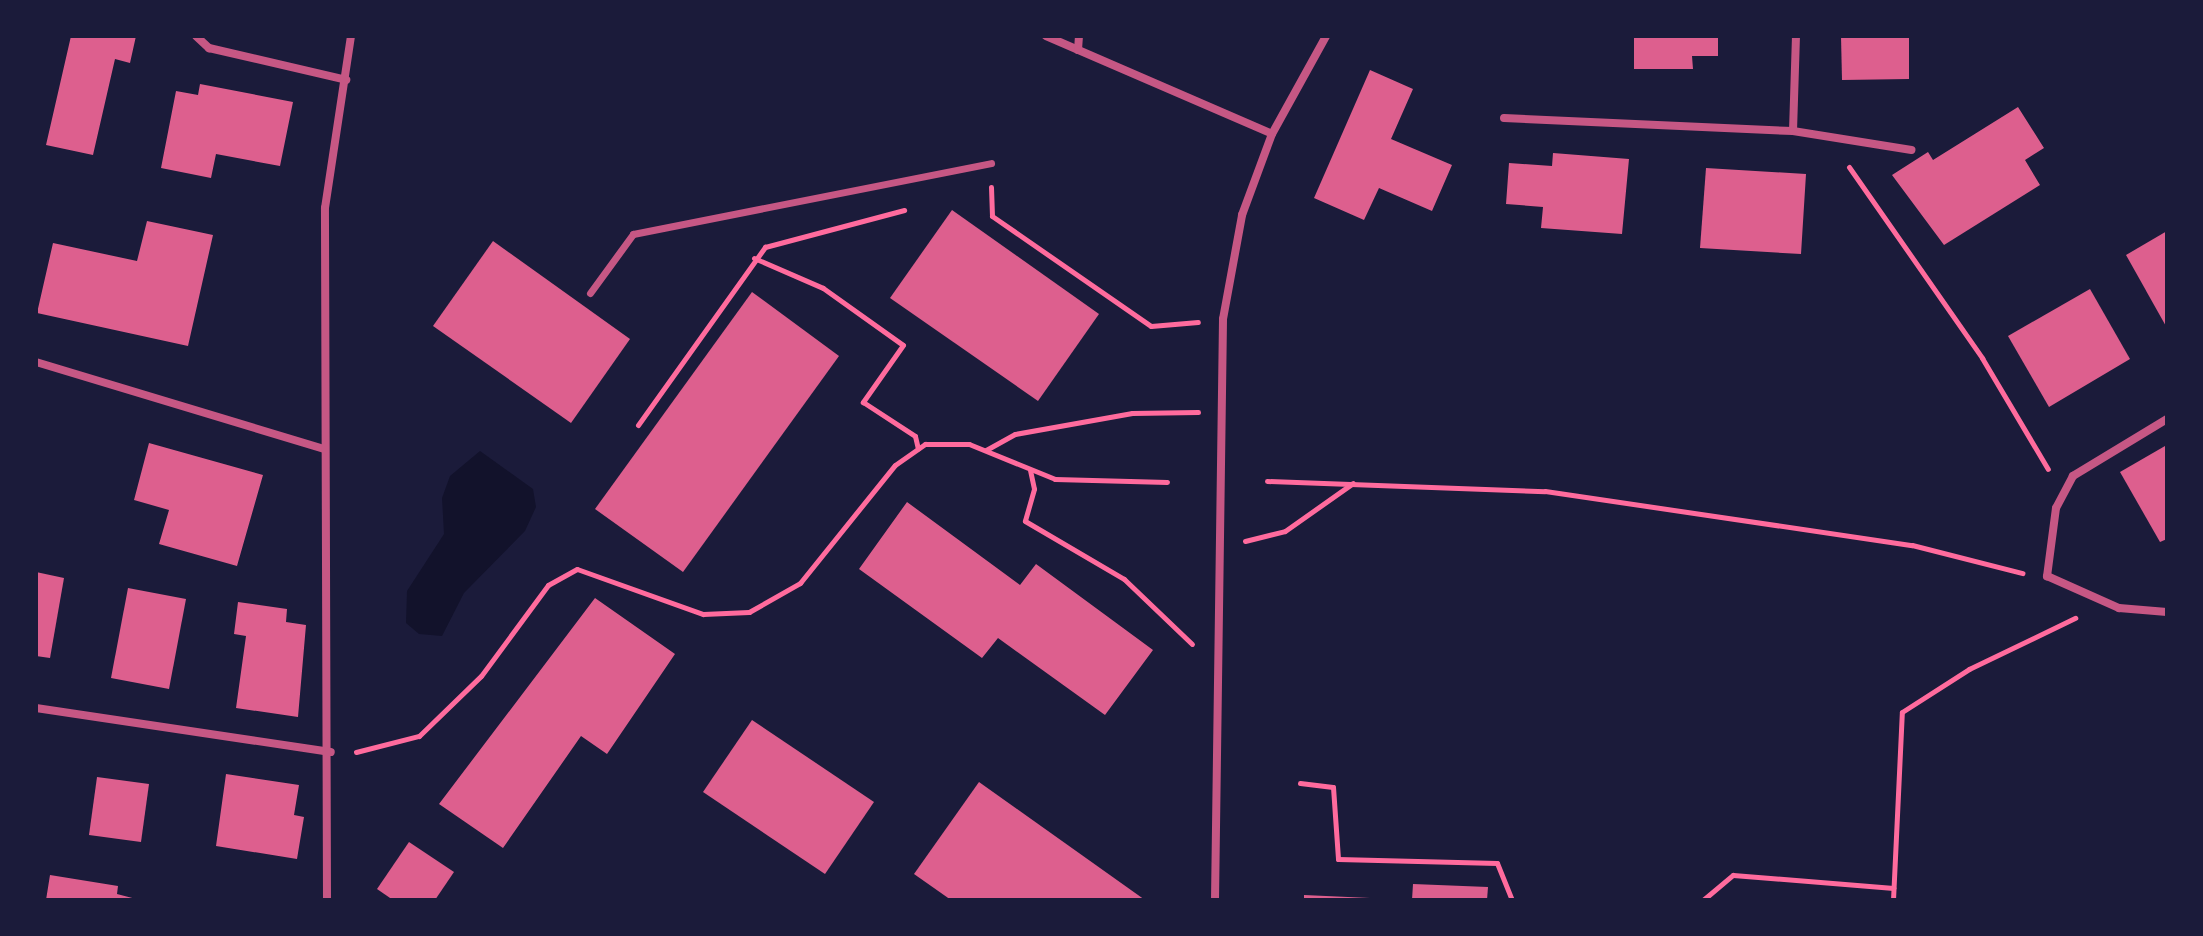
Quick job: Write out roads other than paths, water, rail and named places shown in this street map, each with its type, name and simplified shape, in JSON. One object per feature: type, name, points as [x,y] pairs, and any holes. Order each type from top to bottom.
[{"type":"street","points":[[196,36],[209,48],[346,80]]},
{"type":"street","points":[[327,900],[331,752],[324,449],[325,208],[351,36]]},
{"type":"street","points":[[1046,36],[1272,134]]},
{"type":"street","points":[[1078,50],[1079,36]]},
{"type":"street","points":[[1215,900],[1218,411],[1223,319],[1242,215],[1272,134],[1326,36]]},
{"type":"street","points":[[1793,131],[1796,36]]},
{"type":"street","points":[[1504,118],[1793,131],[1911,150]]},
{"type":"street","points":[[590,293],[633,234],[991,163]]},
{"type":"street","points":[[36,362],[324,449]]},
{"type":"street","points":[[2167,419],[2073,476],[2056,508],[2047,576],[2098,602],[2167,612]]},
{"type":"street","points":[[36,708],[331,752]]}]
